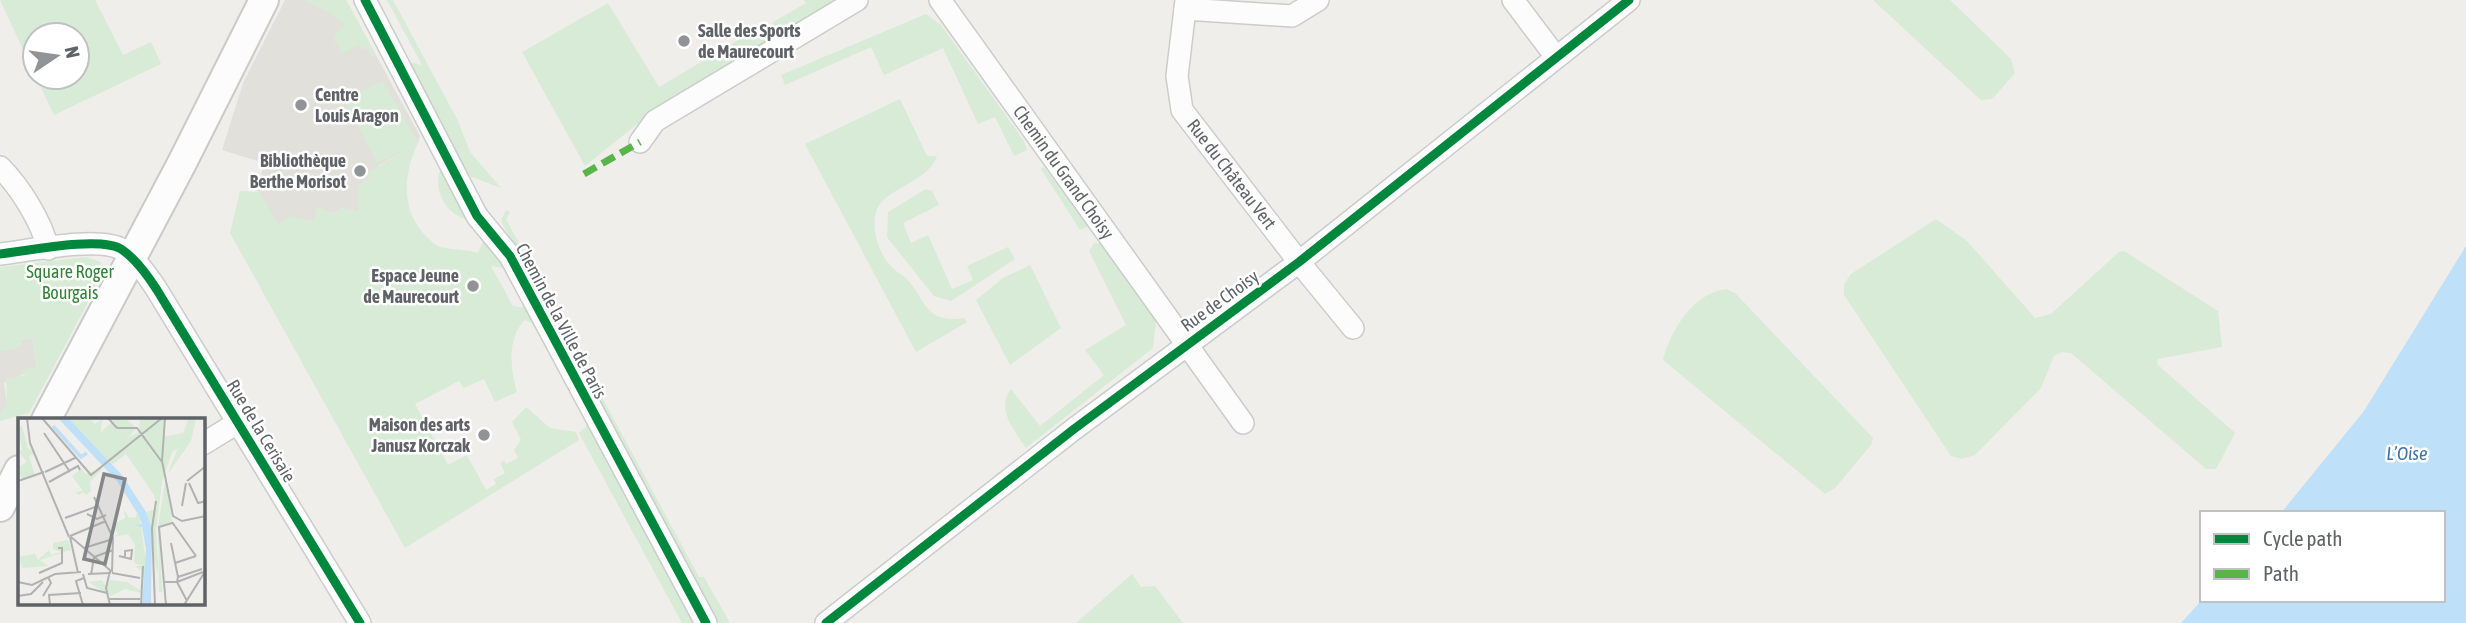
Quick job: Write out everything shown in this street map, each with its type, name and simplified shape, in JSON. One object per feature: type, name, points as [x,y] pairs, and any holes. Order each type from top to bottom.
[{"type":"main road","points":[[47,418],[264,0]]},
{"type":"main road","points":[[0,507],[18,472]]},
{"type":"street","name":"Chemin de la Ville de Paris","points":[[365,0],[477,216],[510,256],[706,623]]},
{"type":"street","points":[[640,142],[655,121],[857,0]]},
{"type":"street","name":"Chemin du Grand Choisy","points":[[940,0],[1188,344]]},
{"type":"street","points":[[1186,4],[1292,16],[1318,0]]},
{"type":"street","points":[[1513,0],[1556,57]]},
{"type":"street","name":"Rue de Choisy","points":[[826,623],[1298,262],[1543,71],[1556,57],[1629,0]]},
{"type":"street","name":"Rue du Château Vert","points":[[1186,4],[1177,76],[1179,102],[1189,120],[1298,262],[1353,328]]},
{"type":"street","points":[[0,167],[9,176],[40,227],[48,249]]},
{"type":"street","points":[[0,254],[101,243],[120,248],[132,258]]},
{"type":"street","name":"Rue de la Cerisaie","points":[[132,258],[157,290],[360,623]]},
{"type":"street","name":"Rue de Choisy","points":[[1188,344],[1242,423]]},
{"type":"street","points":[[205,443],[237,423]]},
{"type":"shaded area","points":[[285,0],[346,0],[420,136],[418,143],[379,165],[370,178],[358,185],[358,212],[343,208],[315,222],[291,217],[278,225],[257,191],[264,163],[222,150],[243,83]]},
{"type":"shaded area","points":[[32,338],[37,368],[4,383],[7,404],[0,414],[0,351],[21,346],[20,340]]},
{"type":"green space","points":[[0,0],[95,0],[123,55],[151,42],[161,64],[54,115],[43,91],[91,91],[91,21],[21,21],[21,45]]},
{"type":"green space","points":[[304,0],[346,0],[376,55],[373,58],[368,48],[362,50],[358,45],[344,53],[334,41],[334,35],[345,25],[328,12]]},
{"type":"green space","points":[[387,0],[393,0],[458,121],[470,152],[501,188],[467,175],[428,110],[431,103],[408,62],[422,65]]},
{"type":"green space","points":[[804,0],[847,0],[636,125],[585,166],[522,52],[608,3],[659,87],[762,26],[767,33],[773,22],[806,3]]},
{"type":"green space","points":[[1873,0],[1950,0],[2011,59],[2015,73],[1992,99],[1981,100]]},
{"type":"green space","points":[[926,14],[941,25],[1024,141],[1027,150],[1014,156],[995,117],[978,124],[943,48],[884,75],[871,47],[785,85],[781,75]]},
{"type":"green space","points":[[383,81],[418,143],[409,167],[407,192],[413,217],[419,228],[439,246],[478,253],[487,232],[512,269],[491,266],[513,306],[533,309],[538,326],[525,320],[515,335],[512,364],[517,392],[495,402],[484,379],[464,388],[459,381],[415,404],[448,465],[467,455],[486,490],[496,484],[494,479],[505,473],[500,462],[504,461],[506,464],[518,458],[514,450],[521,440],[512,422],[526,407],[550,428],[576,432],[579,440],[405,548],[230,233],[240,191],[260,192],[278,225],[291,216],[314,222],[318,206],[330,213],[344,208],[358,212],[358,185],[370,178],[367,173],[414,145],[377,163],[345,101]]},
{"type":"green space","points":[[900,99],[927,156],[937,156],[925,173],[889,196],[877,209],[877,242],[889,264],[907,279],[928,309],[941,318],[964,318],[967,322],[916,352],[805,144]]},
{"type":"green space","points":[[1044,167],[1087,227],[1080,230],[1041,169]]},
{"type":"green space","points":[[441,168],[467,218],[465,219],[446,206],[442,199],[438,184]]},
{"type":"green space","points":[[926,189],[932,191],[939,205],[903,223],[911,243],[928,235],[952,289],[973,280],[967,266],[1008,247],[1015,259],[951,301],[934,296],[887,237],[888,212]]},
{"type":"green space","points":[[506,210],[510,212],[506,219],[699,577],[704,577],[730,623],[715,623],[506,231],[501,220]]},
{"type":"green space","points":[[1936,219],[1967,241],[2035,318],[2051,314],[2119,252],[2124,251],[2218,311],[2222,347],[2158,359],[2157,364],[2235,433],[2216,469],[2206,469],[2071,353],[2062,352],[2054,356],[2041,388],[1975,455],[1962,459],[1951,456],[1844,295],[1844,284],[1851,274]]},
{"type":"green space","points":[[1094,243],[1100,243],[1156,320],[1153,348],[1026,448],[1008,420],[1005,404],[1011,389],[1040,426],[1104,375],[1085,350],[1126,325],[1089,251]]},
{"type":"green space","name":"Square Roger Bourgais","points":[[86,257],[101,262],[103,274],[29,413],[0,421],[0,414],[7,404],[6,379],[25,375],[24,370],[37,367],[32,338],[20,340],[21,346],[0,351],[0,267]]},
{"type":"green space","points":[[1030,265],[1061,328],[1010,365],[976,300],[1003,278]]},
{"type":"green space","points":[[1726,289],[1735,293],[1873,438],[1871,445],[1835,488],[1825,494],[1663,360],[1671,337],[1685,315],[1704,298]]},
{"type":"green space","points":[[585,412],[700,623],[682,623],[579,433],[586,427]]},
{"type":"green space","points":[[1132,574],[1141,587],[1155,586],[1183,623],[1076,623]]},
{"type":"water","name":"L’Oise","points":[[2466,246],[2466,623],[2181,623],[2200,602],[2445,602],[2445,511],[2283,511],[2364,411]]},
{"type":"marked path","points":[[584,174],[640,142]]},
{"type":"cycle path","points":[[365,0],[477,216],[510,256],[706,623]]},
{"type":"cycle path","points":[[826,623],[1074,429],[1299,262],[1629,0]]},
{"type":"cycle path","points":[[0,254],[97,244],[121,249],[136,262],[157,290],[360,623]]},
{"type":"place","name":"Salle des Sports de Maurecourt","points":[[684,41]]},
{"type":"place","name":"Centre Louis Aragon","points":[[301,105]]},
{"type":"place","name":"Bibliothèque Berthe Morisot","points":[[360,171]]},
{"type":"place","name":"Espace Jeune de Maurecourt","points":[[473,286]]},
{"type":"place","name":"Maison des arts Janusz Korczak","points":[[484,435]]}]
